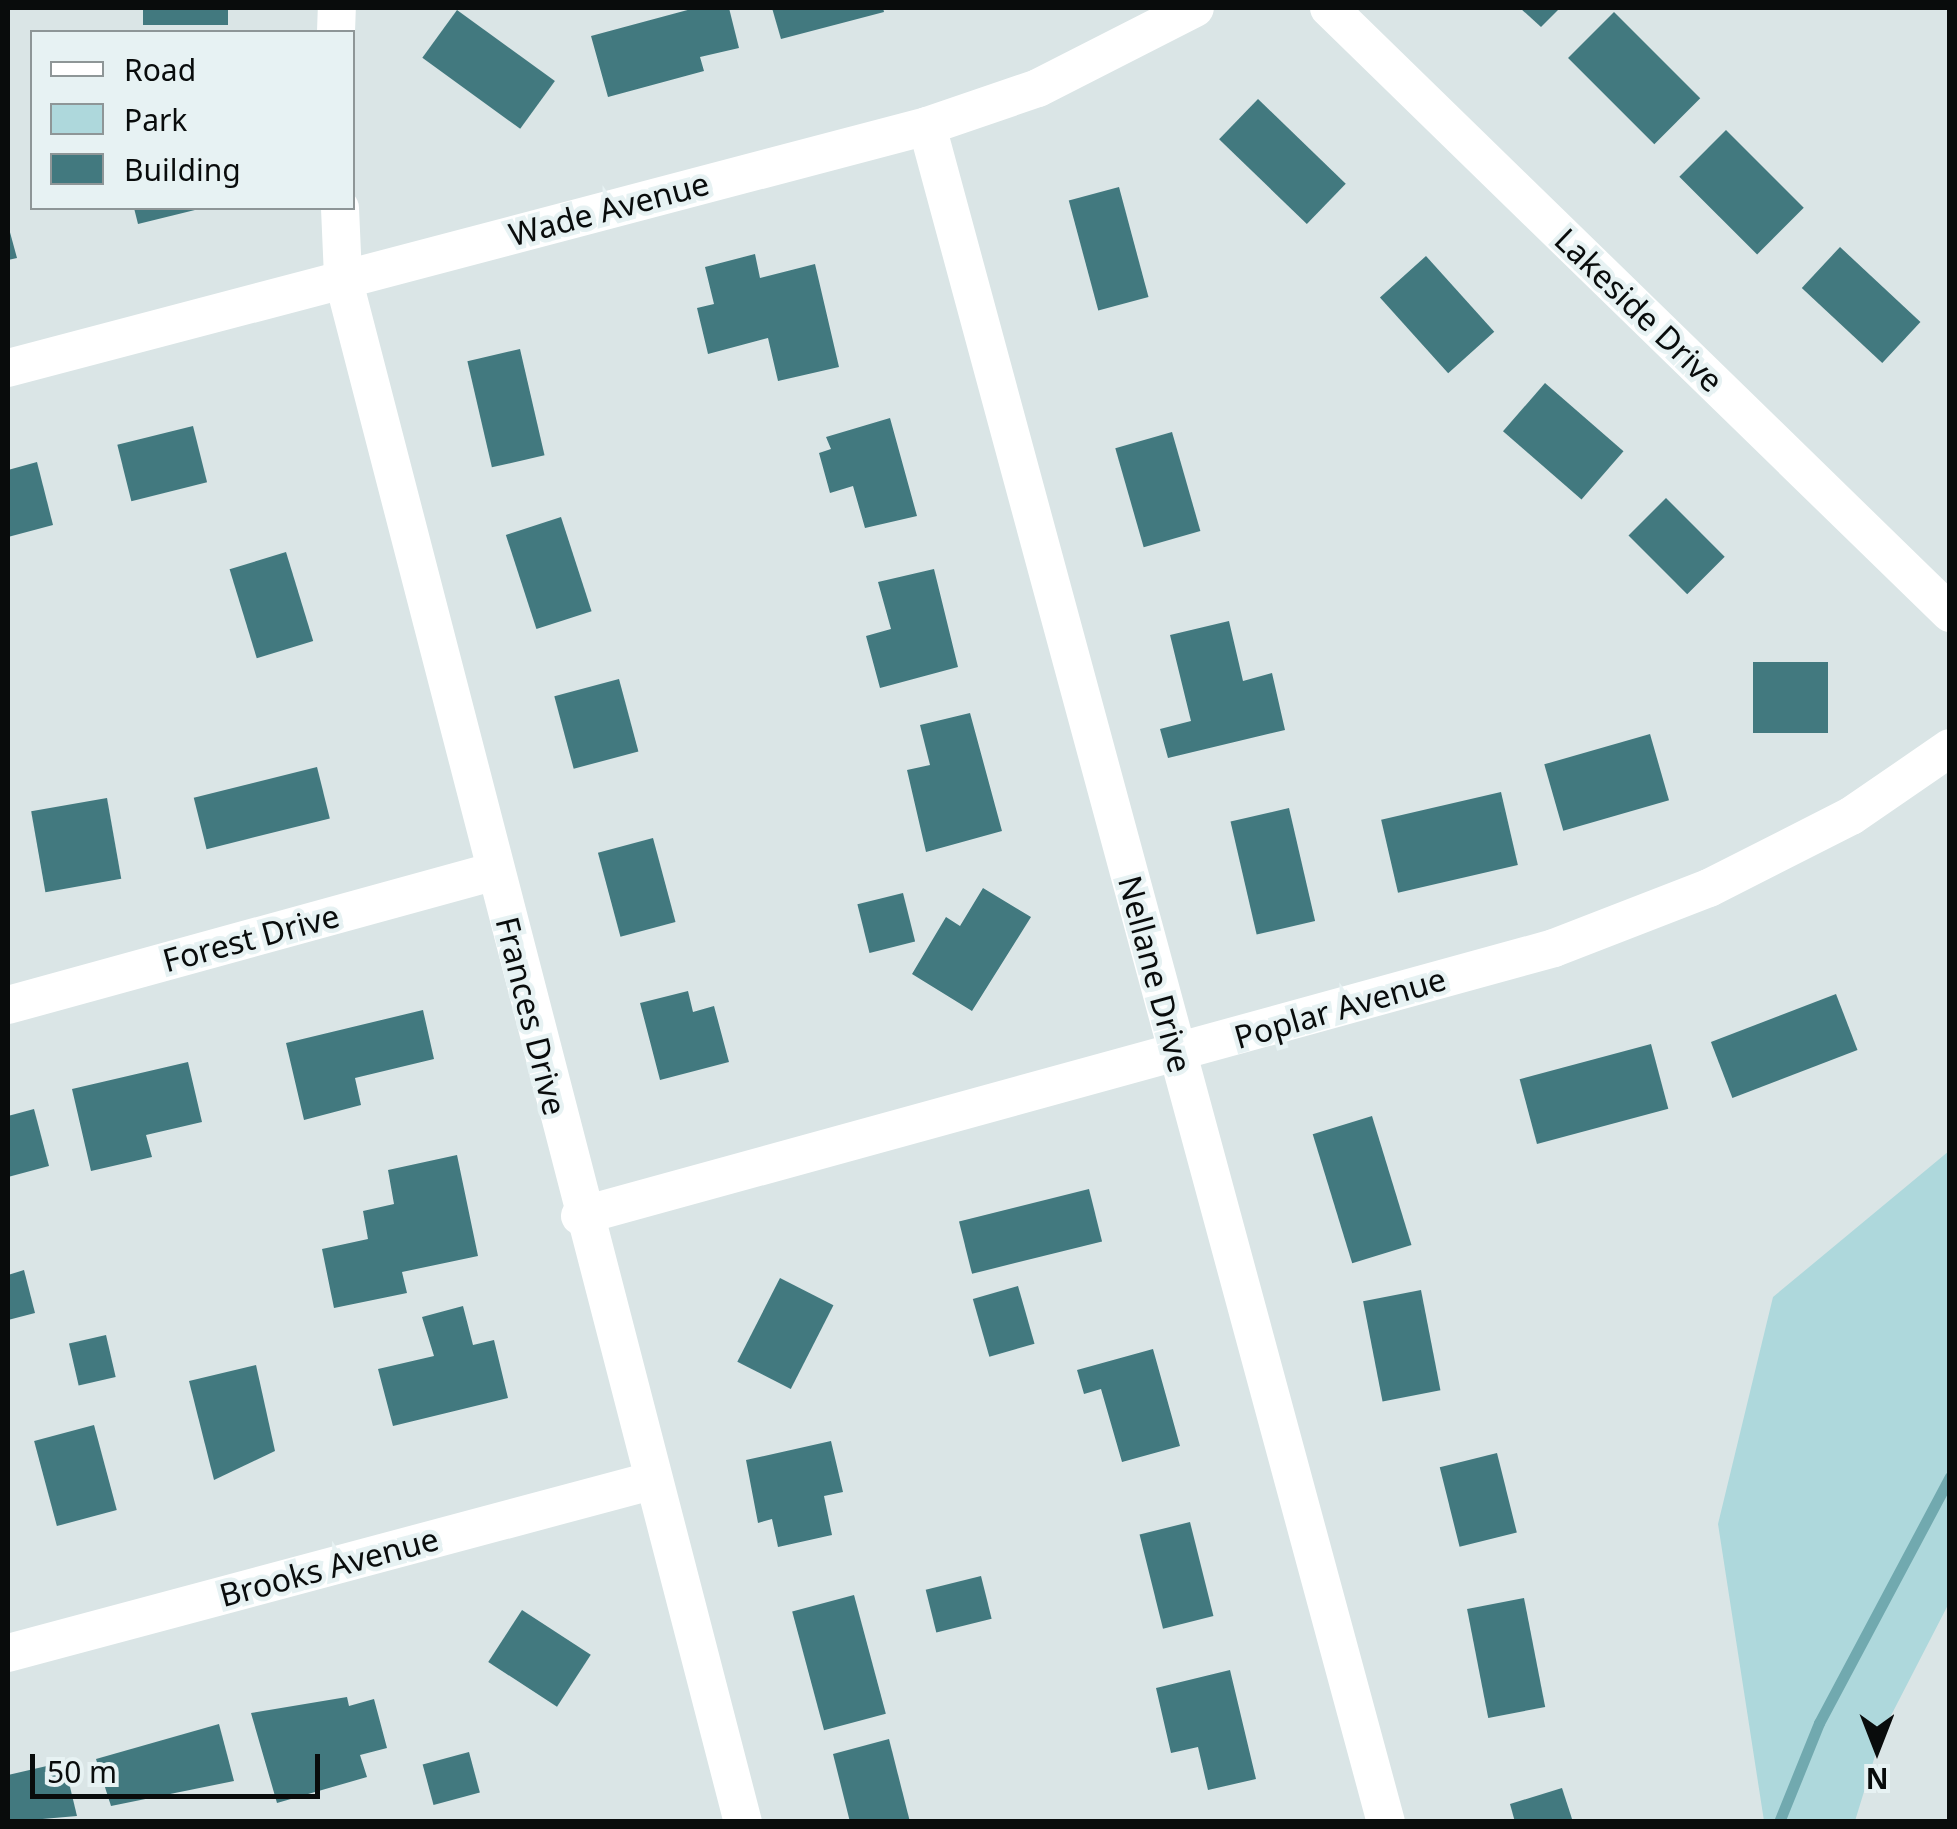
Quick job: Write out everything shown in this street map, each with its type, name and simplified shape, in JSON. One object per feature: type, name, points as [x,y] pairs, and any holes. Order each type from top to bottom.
[{"type":"street","name":"Wade Avenue","points":[[8,368],[927,126],[1038,88],[1195,8]]},
{"type":"street","name":"Lakeside Drive","points":[[1329,8],[1950,613]]},
{"type":"street","name":"Nellane Drive","points":[[927,126],[1386,1822]]},
{"type":"street","name":"Frances Drive","points":[[340,210],[343,278],[580,1216],[743,1822]]},
{"type":"street","name":"Poplar Avenue","points":[[580,1216],[1554,948],[1709,888],[1851,816],[1950,748]]},
{"type":"street","name":"Forest Drive","points":[[8,1005],[495,871]]},
{"type":"street","name":"Brooks Avenue","points":[[8,1653],[652,1481]]},
{"type":"green space","points":[[1949,1151],[1949,1603],[1882,1733],[1855,1821],[1764,1821],[1718,1524],[1773,1297]]},
{"type":"building","points":[[143,8],[228,8],[228,25],[143,25]]},
{"type":"building","points":[[695,8],[729,8],[739,48],[700,57],[704,71],[608,97],[591,36]]},
{"type":"building","points":[[772,8],[883,8],[884,12],[781,39]]},
{"type":"building","points":[[1520,8],[1560,8],[1541,27]]},
{"type":"building","points":[[457,10],[555,81],[520,129],[422,58]]},
{"type":"building","points":[[1614,12],[1700,98],[1654,144],[1568,58]]},
{"type":"building","points":[[1258,99],[1346,184],[1307,224],[1219,139]]},
{"type":"building","points":[[1726,130],[1804,208],[1757,254],[1679,177]]},
{"type":"building","points":[[1119,187],[1149,297],[1098,311],[1069,200]]},
{"type":"building","points":[[134,210],[195,210],[138,224]]},
{"type":"building","points":[[8,225],[17,258],[8,260]]},
{"type":"building","points":[[1840,247],[1920,322],[1882,363],[1802,288]]},
{"type":"building","points":[[755,254],[760,278],[815,264],[839,367],[778,381],[768,338],[708,354],[697,308],[714,304],[705,267]]},
{"type":"building","points":[[1426,256],[1494,332],[1448,373],[1380,297]]},
{"type":"building","points":[[520,349],[545,455],[492,467],[467,361]]},
{"type":"building","points":[[1545,383],[1623,451],[1582,500],[1503,431]]},
{"type":"building","points":[[890,418],[917,516],[865,528],[853,486],[830,493],[819,453],[831,449],[826,437]]},
{"type":"building","points":[[193,426],[207,482],[131,501],[117,445]]},
{"type":"building","points":[[1172,432],[1200,531],[1144,547],[1115,448]]},
{"type":"building","points":[[37,462],[53,525],[8,537],[8,470]]},
{"type":"building","points":[[1666,498],[1725,557],[1687,594],[1629,535]]},
{"type":"building","points":[[561,517],[592,611],[536,629],[506,535]]},
{"type":"building","points":[[286,552],[313,641],[257,658],[230,569]]},
{"type":"building","points":[[934,569],[958,667],[880,688],[866,636],[891,629],[878,582]]},
{"type":"building","points":[[1229,621],[1243,681],[1272,673],[1285,730],[1168,758],[1160,729],[1191,721],[1170,635]]},
{"type":"building","points":[[1753,662],[1828,662],[1828,733],[1753,733]]},
{"type":"building","points":[[619,679],[638,751],[574,769],[554,696]]},
{"type":"building","points":[[970,713],[1002,831],[926,852],[907,770],[930,765],[920,725]]},
{"type":"building","points":[[1650,734],[1669,800],[1563,831],[1544,764]]},
{"type":"building","points":[[317,767],[330,818],[207,849],[194,798]]},
{"type":"building","points":[[1501,792],[1518,865],[1398,893],[1381,820]]},
{"type":"building","points":[[107,798],[121,879],[45,892],[31,811]]},
{"type":"building","points":[[1289,808],[1315,921],[1257,935],[1231,821]]},
{"type":"building","points":[[653,838],[676,922],[620,937],[598,853]]},
{"type":"building","points":[[983,888],[1031,917],[972,1011],[912,974],[946,917],[960,926]]},
{"type":"building","points":[[903,893],[915,942],[869,953],[857,904]]},
{"type":"building","points":[[688,991],[693,1012],[714,1006],[729,1062],[660,1080],[640,1003]]},
{"type":"building","points":[[1836,994],[1858,1050],[1732,1098],[1711,1042]]},
{"type":"building","points":[[423,1010],[434,1059],[355,1078],[361,1105],[304,1120],[286,1043]]},
{"type":"building","points":[[1651,1044],[1668,1109],[1537,1144],[1520,1079]]},
{"type":"building","points":[[188,1062],[202,1122],[146,1135],[152,1157],[91,1171],[72,1089]]},
{"type":"building","points":[[34,1109],[49,1166],[8,1177],[8,1116]]},
{"type":"building","points":[[1372,1116],[1411,1245],[1352,1263],[1313,1134]]},
{"type":"building","points":[[457,1155],[478,1256],[402,1272],[407,1293],[334,1308],[322,1249],[368,1239],[363,1211],[394,1204],[388,1170]]},
{"type":"building","points":[[1089,1189],[1102,1241],[972,1274],[959,1221]]},
{"type":"building","points":[[24,1270],[35,1313],[8,1320],[8,1275]]},
{"type":"building","points":[[780,1278],[833,1305],[791,1389],[737,1362]]},
{"type":"building","points":[[1018,1286],[1035,1344],[989,1357],[973,1299]]},
{"type":"building","points":[[1421,1290],[1440,1390],[1383,1401],[1363,1301]]},
{"type":"building","points":[[463,1306],[473,1345],[494,1340],[508,1398],[393,1426],[378,1369],[434,1356],[422,1317]]},
{"type":"building","points":[[106,1335],[116,1377],[79,1385],[69,1344]]},
{"type":"building","points":[[1153,1349],[1180,1446],[1122,1462],[1101,1389],[1084,1394],[1077,1370]]},
{"type":"building","points":[[256,1365],[275,1451],[214,1480],[189,1381]]},
{"type":"building","points":[[94,1425],[117,1510],[57,1526],[34,1441]]},
{"type":"building","points":[[831,1441],[843,1492],[824,1496],[832,1535],[778,1547],[772,1519],[758,1523],[746,1460]]},
{"type":"building","points":[[1497,1453],[1517,1533],[1460,1547],[1440,1467]]},
{"type":"building","points":[[1190,1522],[1213,1616],[1163,1629],[1140,1535]]},
{"type":"building","points":[[981,1576],[992,1619],[936,1632],[926,1590]]},
{"type":"building","points":[[854,1595],[886,1714],[824,1730],[792,1612]]},
{"type":"building","points":[[1524,1598],[1545,1707],[1488,1718],[1467,1609]]},
{"type":"building","points":[[522,1610],[591,1655],[557,1707],[488,1662]]},
{"type":"building","points":[[1230,1670],[1256,1779],[1208,1790],[1198,1747],[1171,1753],[1156,1688]]},
{"type":"building","points":[[347,1697],[349,1706],[374,1699],[387,1748],[360,1755],[367,1777],[277,1803],[251,1713]]},
{"type":"building","points":[[219,1724],[234,1781],[111,1806],[96,1759]]},
{"type":"building","points":[[889,1739],[910,1822],[850,1822],[833,1754]]},
{"type":"building","points":[[469,1752],[480,1793],[434,1805],[423,1764]]},
{"type":"building","points":[[64,1762],[77,1816],[8,1822],[8,1775]]},
{"type":"building","points":[[1562,1788],[1573,1822],[1515,1822],[1510,1804]]},
{"type":"waterway","points":[[1779,1822],[1819,1723],[1950,1477]]}]
